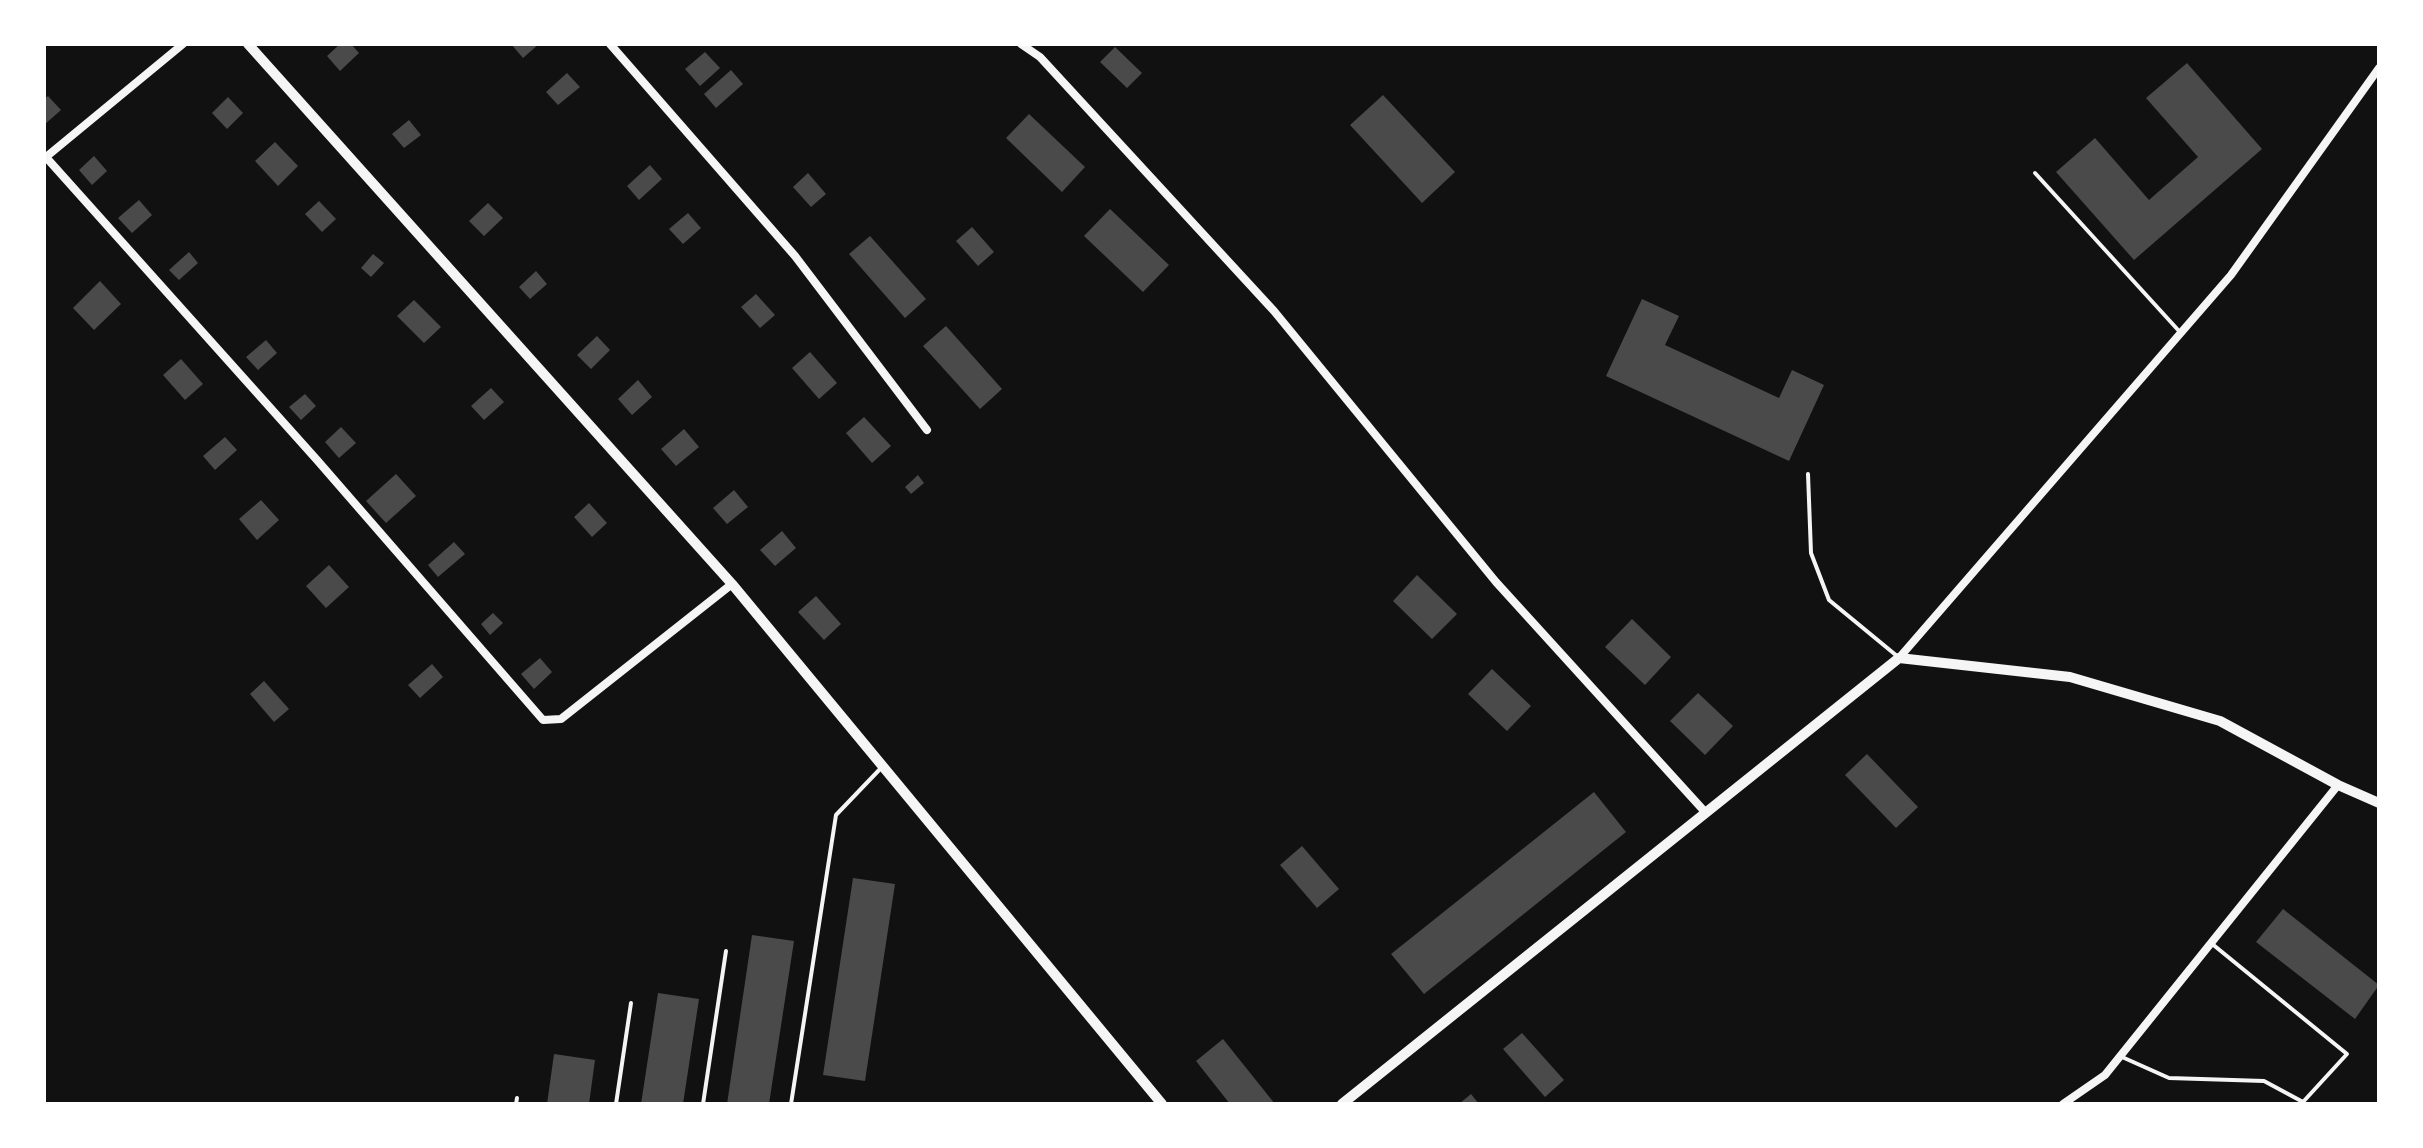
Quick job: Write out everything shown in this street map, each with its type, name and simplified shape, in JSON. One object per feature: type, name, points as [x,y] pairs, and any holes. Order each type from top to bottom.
[{"type":"street","points":[[183,44],[45,156],[317,460],[543,720],[561,719],[732,584]]},
{"type":"street","points":[[248,44],[732,584],[1162,1104]]},
{"type":"street","points":[[610,44],[795,256],[927,430]]},
{"type":"street","points":[[1021,44],[1040,57],[1274,311],[1496,582],[1706,813]]},
{"type":"street","points":[[1342,1104],[1899,658],[2231,275],[2379,68]]},
{"type":"street","points":[[1899,658],[2070,677],[2220,721],[2338,785],[2379,803]]},
{"type":"street","points":[[2063,1104],[2105,1075],[2338,785]]},
{"type":"lane","points":[[2035,173],[2181,333]]},
{"type":"lane","points":[[1808,474],[1811,553],[1829,600],[1899,658]]},
{"type":"lane","points":[[791,1104],[836,815],[883,767]]},
{"type":"lane","points":[[2119,1056],[2169,1078],[2264,1081],[2303,1102],[2347,1054],[2211,942]]},
{"type":"lane","points":[[703,1104],[726,951]]},
{"type":"lane","points":[[616,1104],[631,1003]]},
{"type":"building","points":[[340,44],[351,44],[359,53],[340,71],[327,56]]},
{"type":"building","points":[[511,44],[539,44],[523,58]]},
{"type":"building","points":[[1115,47],[1142,73],[1127,88],[1100,62]]},
{"type":"building","points":[[705,52],[720,68],[700,86],[685,69]]},
{"type":"building","points":[[2187,63],[2262,149],[2134,260],[2056,172],[2095,138],[2149,200],[2198,157],[2146,98]]},
{"type":"building","points":[[731,70],[743,84],[716,108],[704,94]]},
{"type":"building","points":[[567,73],[580,87],[558,105],[546,92]]},
{"type":"building","points":[[1383,95],[1455,172],[1422,203],[1350,125]]},
{"type":"building","points":[[48,96],[61,110],[44,125],[44,99]]},
{"type":"building","points":[[228,97],[243,113],[227,129],[212,113]]},
{"type":"building","points":[[1029,114],[1085,167],[1062,192],[1006,138]]},
{"type":"building","points":[[409,120],[421,135],[404,148],[392,134]]},
{"type":"building","points":[[275,142],[298,166],[278,186],[255,161]]},
{"type":"building","points":[[94,156],[107,171],[92,185],[79,170]]},
{"type":"building","points":[[650,165],[662,179],[639,200],[627,186]]},
{"type":"building","points":[[808,173],[826,194],[811,207],[793,187]]},
{"type":"building","points":[[139,200],[152,215],[132,233],[118,218]]},
{"type":"building","points":[[319,201],[336,219],[322,232],[305,214]]},
{"type":"building","points":[[488,203],[503,218],[484,236],[469,221]]},
{"type":"building","points":[[1110,209],[1169,265],[1143,292],[1084,236]]},
{"type":"building","points":[[688,213],[701,228],[683,244],[669,229]]},
{"type":"building","points":[[972,227],[994,252],[978,266],[956,241]]},
{"type":"building","points":[[870,236],[926,299],[905,318],[849,254]]},
{"type":"building","points":[[189,252],[198,263],[179,280],[169,270]]},
{"type":"building","points":[[373,254],[384,263],[371,277],[361,268]]},
{"type":"building","points":[[536,271],[547,284],[530,299],[519,287]]},
{"type":"building","points":[[100,281],[121,304],[94,330],[73,308]]},
{"type":"building","points":[[756,294],[775,315],[760,328],[741,307]]},
{"type":"building","points":[[1642,299],[1679,316],[1665,345],[1779,398],[1792,370],[1824,385],[1789,461],[1606,376]]},
{"type":"building","points":[[414,300],[441,327],[424,343],[397,316]]},
{"type":"building","points":[[946,326],[1002,389],[980,409],[923,346]]},
{"type":"building","points":[[597,336],[610,350],[591,369],[577,355]]},
{"type":"building","points":[[266,340],[277,353],[258,370],[246,357]]},
{"type":"building","points":[[810,352],[837,383],[819,399],[792,368]]},
{"type":"building","points":[[181,359],[203,384],[185,400],[163,375]]},
{"type":"building","points":[[638,380],[652,397],[632,415],[618,399]]},
{"type":"building","points":[[491,388],[504,402],[484,420],[471,406]]},
{"type":"building","points":[[305,394],[316,406],[301,420],[289,407]]},
{"type":"building","points":[[864,417],[891,446],[872,463],[846,433]]},
{"type":"building","points":[[341,427],[356,443],[339,458],[325,442]]},
{"type":"building","points":[[684,429],[699,447],[676,466],[661,449]]},
{"type":"building","points":[[225,437],[237,450],[215,470],[203,456]]},
{"type":"building","points":[[396,474],[416,496],[386,523],[366,501]]},
{"type":"building","points":[[918,475],[924,483],[911,494],[905,487]]},
{"type":"building","points":[[734,490],[748,507],[727,524],[713,508]]},
{"type":"building","points":[[261,500],[279,520],[257,540],[239,519]]},
{"type":"building","points":[[589,503],[607,523],[592,537],[574,517]]},
{"type":"building","points":[[782,531],[796,548],[775,566],[760,550]]},
{"type":"building","points":[[454,542],[465,554],[438,577],[428,565]]},
{"type":"building","points":[[329,565],[349,587],[326,608],[306,586]]},
{"type":"building","points":[[1417,575],[1457,614],[1432,639],[1393,601]]},
{"type":"building","points":[[816,596],[841,624],[824,640],[798,612]]},
{"type":"building","points":[[493,613],[503,623],[490,635],[481,624]]},
{"type":"building","points":[[1632,619],[1671,657],[1645,685],[1605,647]]},
{"type":"building","points":[[540,658],[552,672],[534,689],[521,674]]},
{"type":"building","points":[[432,664],[443,677],[420,698],[408,685]]},
{"type":"building","points":[[1492,669],[1531,706],[1507,731],[1468,694]]},
{"type":"building","points":[[264,681],[289,709],[274,722],[250,694]]},
{"type":"building","points":[[1698,693],[1733,726],[1705,755],[1670,721]]},
{"type":"building","points":[[1867,754],[1918,807],[1896,828],[1845,775]]},
{"type":"building","points":[[1594,792],[1626,832],[1424,994],[1391,954]]},
{"type":"building","points":[[1302,846],[1339,889],[1317,908],[1280,865]]},
{"type":"building","points":[[853,878],[895,884],[865,1081],[823,1075]]},
{"type":"building","points":[[2283,909],[2379,985],[2355,1019],[2256,942]]},
{"type":"building","points":[[752,935],[794,941],[769,1104],[727,1104]]},
{"type":"building","points":[[658,993],[699,999],[683,1104],[641,1104]]},
{"type":"building","points":[[1522,1033],[1564,1080],[1545,1097],[1503,1049]]},
{"type":"building","points":[[1223,1039],[1275,1104],[1230,1104],[1196,1061]]},
{"type":"building","points":[[554,1054],[595,1060],[589,1104],[547,1104]]},
{"type":"building","points":[[1471,1094],[1479,1104],[1459,1104]]}]
